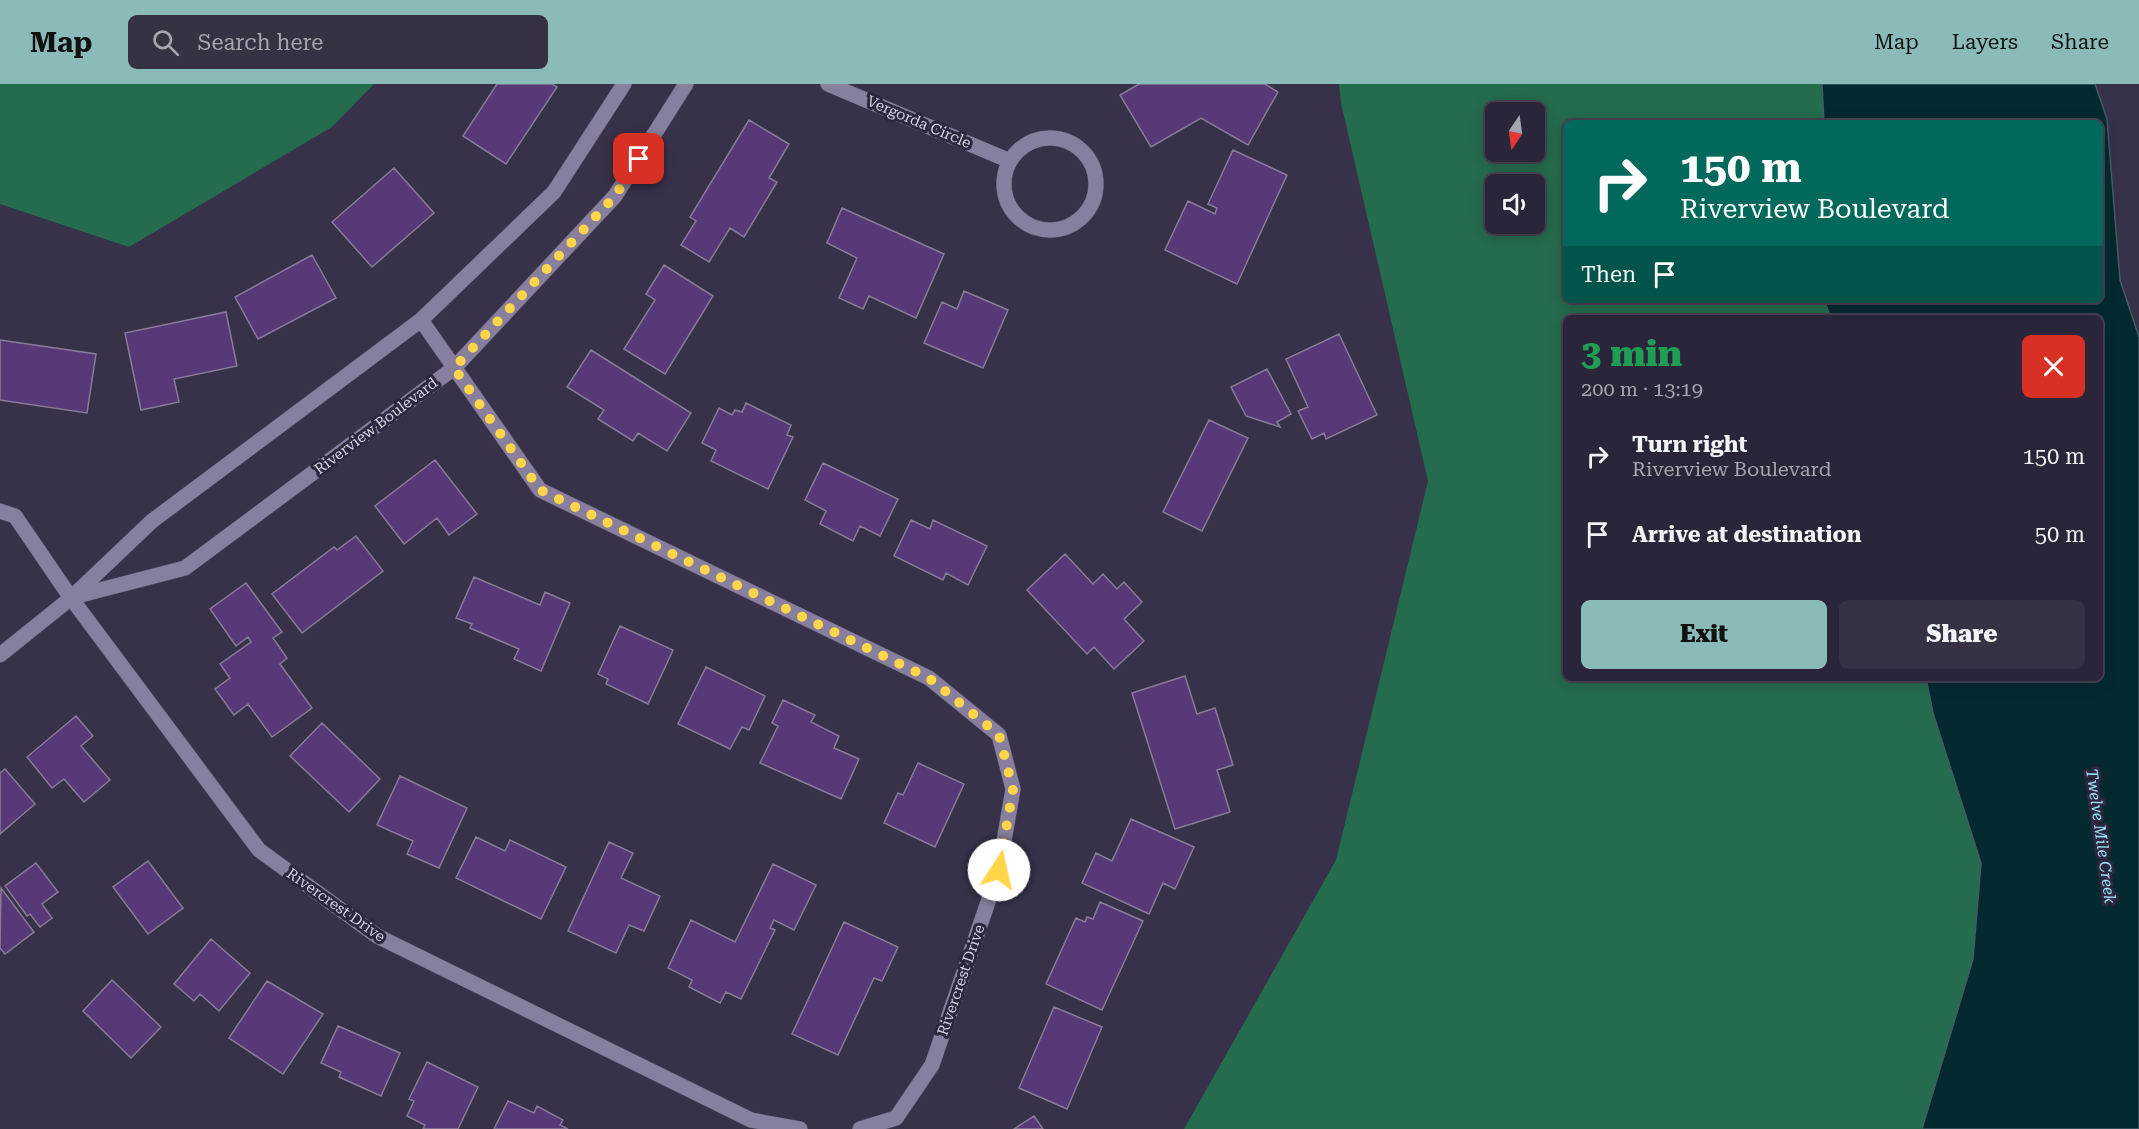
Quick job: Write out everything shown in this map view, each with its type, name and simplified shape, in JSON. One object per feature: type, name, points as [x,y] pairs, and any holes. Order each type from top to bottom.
[{"type":"street","points":[[0,655],[70,598],[152,521],[421,320],[554,192],[624,84]]},
{"type":"street","name":"Riverview Boulevard","points":[[70,598],[185,568],[454,368],[615,196],[686,84]]},
{"type":"street","name":"Vergorda Circle","points":[[828,84],[1010,161]]},
{"type":"street","points":[[1049,138],[1064,141],[1078,148],[1089,160],[1095,174],[1095,190],[1091,205],[1082,217],[1056,230],[1041,229],[1028,224],[1016,215],[1008,203],[1004,188],[1005,174],[1010,161],[1020,149],[1034,141],[1049,138]]},
{"type":"street","name":"Rivercrest Drive","points":[[421,320],[540,490],[929,678],[999,735],[1013,789],[999,870],[932,1065],[896,1118],[860,1129]]},
{"type":"street","points":[[0,511],[15,516],[70,598]]},
{"type":"street","name":"Rivercrest Drive","points":[[70,598],[259,850],[268,857],[377,936],[750,1120],[800,1129]]},
{"type":"green space","points":[[0,84],[374,84],[332,127],[129,247],[0,204]]},
{"type":"green space","points":[[1339,84],[1822,84],[1824,120],[1563,120],[1563,303],[1825,303],[1830,315],[1563,315],[1563,681],[1927,681],[1933,713],[1981,862],[1973,959],[1922,1129],[1184,1129],[1336,860],[1428,481],[1341,103]]},
{"type":"water","name":"Twelve Mile Creek","points":[[1822,84],[2095,84],[2107,119],[2120,280],[2139,337],[2139,1129],[1922,1129],[1973,959],[1981,863],[1933,713],[1927,681],[2103,681],[2103,315],[1830,315],[1825,303],[2103,303],[2103,120],[1824,120]]},
{"type":"building","points":[[497,84],[552,84],[557,87],[506,164],[463,136]]},
{"type":"building","points":[[1139,84],[1265,84],[1278,92],[1248,145],[1201,118],[1151,147],[1120,95]]},
{"type":"building","points":[[749,120],[789,144],[769,178],[777,182],[744,237],[730,228],[709,262],[681,245],[696,221],[690,217]]},
{"type":"building","points":[[1233,150],[1287,175],[1237,284],[1165,250],[1188,201],[1215,214],[1217,208],[1208,204]]},
{"type":"building","points":[[394,168],[434,213],[372,267],[332,222]]},
{"type":"building","points":[[842,208],[944,254],[916,318],[869,296],[863,309],[839,298],[857,258],[827,243]]},
{"type":"building","points":[[312,255],[336,298],[258,339],[235,297]]},
{"type":"building","points":[[664,265],[713,296],[665,374],[624,349],[655,300],[646,294]]},
{"type":"building","points":[[964,291],[1008,310],[983,368],[924,343],[942,302],[957,309]]},
{"type":"building","points":[[226,312],[237,366],[174,379],[179,402],[141,410],[125,333]]},
{"type":"building","points":[[1339,334],[1377,415],[1326,439],[1324,433],[1312,439],[1298,411],[1308,407],[1286,359]]},
{"type":"building","points":[[0,340],[96,354],[87,413],[0,400]]},
{"type":"building","points":[[591,350],[691,413],[667,451],[638,433],[633,441],[598,419],[604,410],[567,387]]},
{"type":"building","points":[[1267,369],[1291,414],[1277,422],[1280,427],[1246,416],[1231,387]]},
{"type":"building","points":[[746,403],[791,425],[787,435],[793,437],[768,489],[711,461],[716,450],[702,443],[719,408],[732,415],[735,410],[742,412]]},
{"type":"building","points":[[1209,420],[1248,438],[1202,531],[1163,512]]},
{"type":"building","points":[[435,460],[477,514],[449,535],[437,518],[404,544],[375,506]]},
{"type":"building","points":[[823,463],[898,499],[880,536],[860,526],[853,541],[820,524],[826,511],[805,500]]},
{"type":"building","points":[[911,520],[930,529],[933,520],[987,546],[968,585],[946,573],[943,580],[894,556]]},
{"type":"building","points":[[356,536],[383,571],[302,633],[272,594],[334,547],[337,550]]},
{"type":"building","points":[[1065,554],[1093,584],[1103,574],[1117,589],[1124,582],[1142,602],[1124,619],[1144,641],[1114,669],[1094,647],[1087,654],[1027,590]]},
{"type":"building","points":[[474,577],[540,605],[545,592],[570,603],[541,671],[514,659],[519,649],[470,628],[472,624],[456,618]]},
{"type":"building","points":[[246,583],[282,632],[273,638],[287,658],[280,664],[312,708],[272,737],[248,704],[234,715],[215,689],[230,678],[220,664],[251,642],[248,637],[236,646],[210,609]]},
{"type":"building","points":[[620,626],[673,650],[648,704],[606,684],[608,679],[598,674]]},
{"type":"building","points":[[706,667],[765,696],[749,730],[742,727],[730,749],[678,724]]},
{"type":"building","points":[[1185,676],[1197,714],[1215,708],[1233,765],[1217,770],[1230,812],[1175,829],[1132,693]]},
{"type":"building","points":[[783,700],[815,715],[811,722],[839,736],[834,748],[859,759],[841,799],[760,763],[778,726],[772,723]]},
{"type":"building","points":[[76,716],[93,736],[81,746],[110,780],[84,802],[64,779],[52,788],[27,757]]},
{"type":"building","points":[[322,723],[380,779],[349,812],[290,756]]},
{"type":"building","points":[[918,763],[964,784],[935,847],[884,823],[898,793],[903,795]]},
{"type":"building","points":[[5,769],[35,804],[0,834],[0,773]]},
{"type":"building","points":[[400,776],[467,808],[439,868],[407,854],[413,841],[377,825]]},
{"type":"building","points":[[1131,819],[1194,847],[1175,889],[1163,883],[1149,914],[1082,883],[1096,853],[1112,861]]},
{"type":"building","points":[[476,837],[505,851],[510,840],[566,867],[541,919],[456,878]]},
{"type":"building","points":[[609,842],[633,853],[621,878],[660,896],[644,931],[629,925],[616,953],[568,931]]},
{"type":"building","points":[[148,861],[183,908],[148,934],[113,887]]},
{"type":"building","points":[[36,863],[58,892],[42,904],[52,918],[40,927],[30,914],[27,916],[5,886]]},
{"type":"building","points":[[773,864],[816,885],[794,930],[774,920],[770,928],[775,930],[741,999],[726,992],[720,1003],[689,987],[692,980],[668,968],[691,920],[735,942]]},
{"type":"building","points":[[1,888],[34,932],[5,954],[0,948]]},
{"type":"building","points":[[1100,902],[1143,921],[1102,1010],[1046,984],[1076,918],[1085,922],[1087,917],[1093,919]]},
{"type":"building","points":[[844,922],[898,947],[882,981],[874,978],[838,1055],[792,1034]]},
{"type":"building","points":[[211,939],[250,973],[219,1011],[200,994],[194,1001],[174,984]]},
{"type":"building","points":[[112,980],[161,1027],[131,1058],[83,1011]]},
{"type":"building","points":[[267,981],[323,1014],[283,1074],[229,1038]]},
{"type":"building","points":[[1054,1007],[1102,1027],[1067,1109],[1019,1088]]},
{"type":"building","points":[[338,1026],[400,1053],[381,1096],[339,1077],[341,1072],[321,1063]]},
{"type":"building","points":[[427,1062],[478,1087],[458,1129],[423,1129],[425,1125],[407,1116],[414,1101],[409,1099]]},
{"type":"building","points":[[508,1101],[534,1113],[537,1106],[563,1120],[560,1125],[568,1129],[494,1129]]},
{"type":"building","points":[[1034,1116],[1043,1129],[1014,1129]]},
{"type":"route","points":[[639,159],[615,196],[454,368],[540,490],[929,678],[999,735],[1013,789],[999,870]]}]
